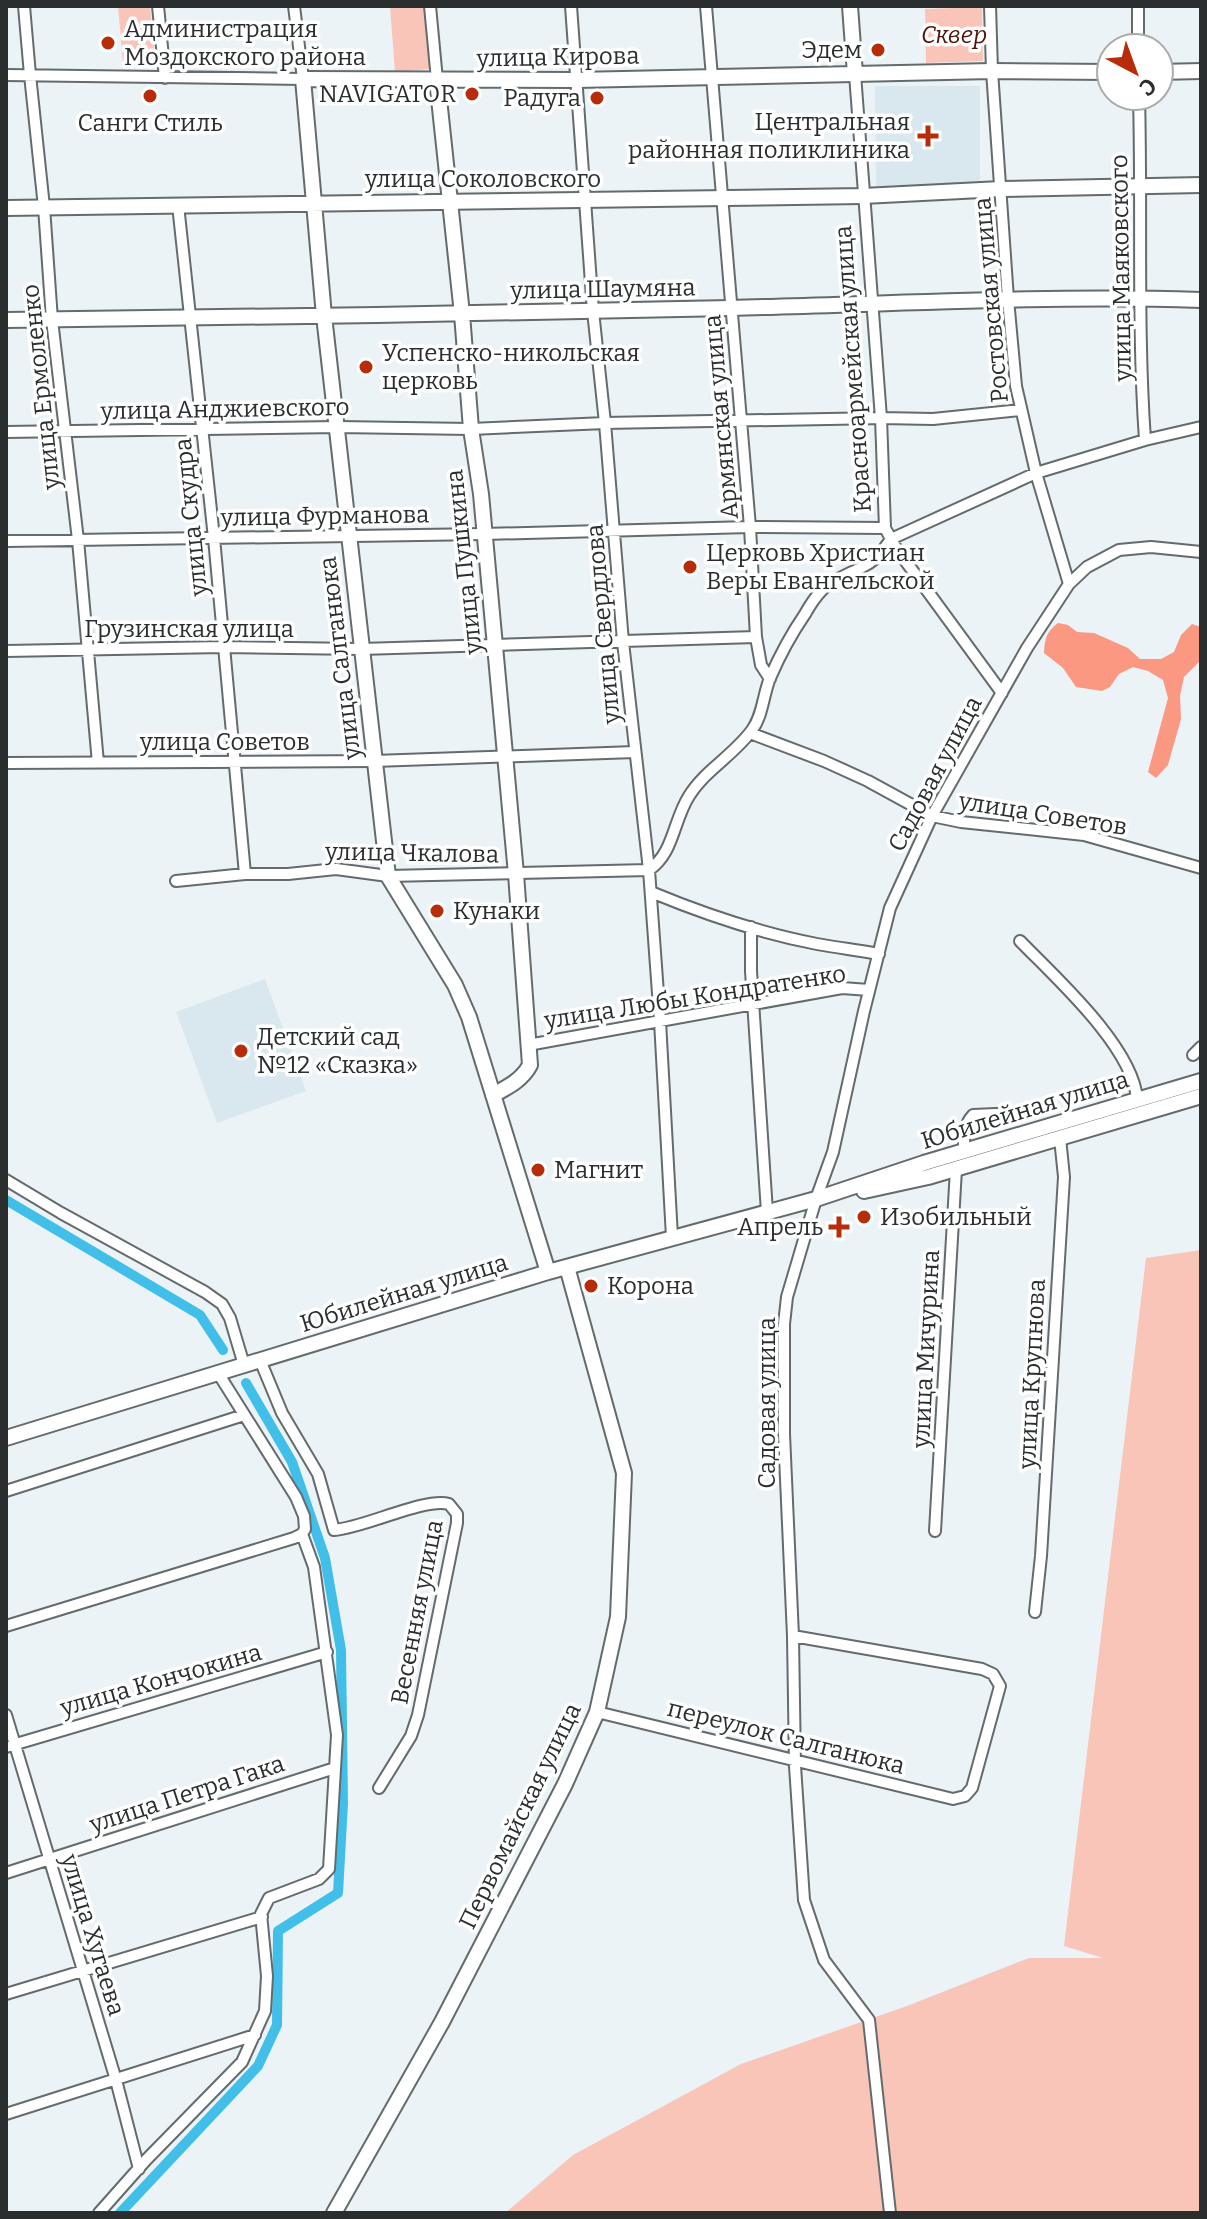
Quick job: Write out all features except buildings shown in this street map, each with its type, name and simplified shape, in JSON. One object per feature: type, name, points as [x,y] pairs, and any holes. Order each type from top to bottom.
[{"type":"street","name":"улица Ермоленко","points":[[24,6],[52,320],[78,540],[98,763]]},
{"type":"street","points":[[158,6],[165,78]]},
{"type":"street","name":"улица Салганюка","points":[[294,6],[324,316],[388,876],[455,985],[469,1017],[548,1272]]},
{"type":"street","name":"улица Пушкина","points":[[430,6],[471,429],[485,534],[530,1065],[516,1082],[493,1095]]},
{"type":"street","name":"улица Свердлова","points":[[571,6],[593,311],[623,642],[651,892],[672,1237]]},
{"type":"street","name":"Армянская улица","points":[[706,6],[750,527],[756,637],[761,665],[770,679]]},
{"type":"street","name":"Красноармейская улица","points":[[850,6],[881,418],[885,528],[1002,693]]},
{"type":"street","name":"Ростовская улица","points":[[990,6],[1008,299],[1020,410],[1069,584]]},
{"type":"street","points":[[1138,6],[1138,32]]},
{"type":"street","name":"улица Кирова","points":[[6,75],[576,80],[992,71],[1095,72]]},
{"type":"street","points":[[1175,72],[1201,71]]},
{"type":"street","name":"улица Маяковского","points":[[1139,112],[1140,370],[1145,440]]},
{"type":"street","name":"улица Соколовского","points":[[6,208],[863,196],[1001,189],[1201,185]]},
{"type":"street","name":"улица Скудра","points":[[178,205],[214,538],[245,874]]},
{"type":"street","name":"улица Шаумяна","points":[[6,320],[462,314],[1008,299],[1201,300]]},
{"type":"street","name":"улица Анджиевского","points":[[6,432],[338,427],[471,429],[605,423],[933,419],[1020,410]]},
{"type":"street","points":[[649,870],[666,855],[681,810],[690,794],[758,721],[770,679],[821,591],[869,564],[891,539],[1036,473],[1145,440],[1201,427]]},
{"type":"street","name":"улица Фурманова","points":[[6,541],[614,532],[750,527],[885,528]]},
{"type":"street","name":"Садовая улица","points":[[890,2213],[869,2020],[824,1960],[804,1900],[795,1759],[784,1434],[784,1324],[787,1297],[833,1152],[890,908],[932,816],[1027,648],[1069,584],[1087,567],[1119,550],[1151,547],[1201,552]]},
{"type":"street","name":"Грузинская улица","points":[[6,651],[223,647],[361,649],[756,637]]},
{"type":"street","name":"улица Советов","points":[[750,733],[868,781],[932,816],[1084,835],[1201,868]]},
{"type":"street","name":"улица Советов","points":[[6,763],[374,761],[635,752]]},
{"type":"street","name":"улица Чкалова","points":[[176,881],[336,869],[388,876],[649,870]]},
{"type":"street","points":[[651,892],[751,927],[817,944],[879,954]]},
{"type":"street","points":[[751,927],[767,1212]]},
{"type":"street","points":[[1020,941],[1116,1046],[1136,1084],[1137,1099]]},
{"type":"street","name":"улица Любы Кондратенко","points":[[528,1045],[842,988],[869,990]]},
{"type":"street","name":"Юбилейная улица","points":[[6,1438],[548,1272],[816,1199],[1201,1081]]},
{"type":"street","name":"Юбилейная улица","points":[[816,1199],[915,1180],[1201,1096]]},
{"type":"street","points":[[964,1152],[964,1131],[973,1115],[1020,1113]]},
{"type":"street","name":"улица Крупнова","points":[[1035,1612],[1064,1177],[1060,1138]]},
{"type":"street","name":"улица Мичурина","points":[[935,1531],[956,1169]]},
{"type":"street","points":[[6,1180],[222,1304],[230,1318],[244,1365]]},
{"type":"street","name":"Первомайская улица","points":[[334,2213],[442,2022],[565,1784],[597,1712],[618,1617],[624,1473],[567,1267]]},
{"type":"street","name":"Весенняя улица","points":[[260,1360],[282,1413],[318,1474],[334,1530],[350,1529],[433,1502],[449,1504],[457,1514],[418,1715],[411,1736],[379,1788]]},
{"type":"street","points":[[6,1626],[302,1534],[305,1529],[304,1516],[296,1497],[218,1373]]},
{"type":"street","points":[[6,1491],[244,1415]]},
{"type":"street","points":[[99,2213],[242,2062],[265,2011],[264,1905],[269,1898],[319,1879],[329,1869],[337,1735],[314,1567],[302,1534]]},
{"type":"street","name":"переулок Салганюка","points":[[597,1712],[953,1799],[965,1796],[972,1788],[1000,1686],[993,1674],[982,1669],[793,1636]]},
{"type":"street","name":"улица Кончокина","points":[[11,1745],[327,1652]]},
{"type":"street","name":"улица Хугаева","points":[[6,1715],[11,1745],[116,2080],[139,2169]]},
{"type":"street","name":"улица Петра Гака","points":[[6,1873],[335,1768]]},
{"type":"street","points":[[6,1994],[262,1917]]},
{"type":"street","points":[[6,2114],[255,2035]]},
{"type":"shaded area","name":"Центральная районная поликлиника","points":[[875,86],[980,86],[980,186],[876,186]]},
{"type":"shaded area","points":[[1058,623],[1068,625],[1077,632],[1094,633],[1128,648],[1140,659],[1161,659],[1174,652],[1181,635],[1192,624],[1201,627],[1201,660],[1184,677],[1180,696],[1181,719],[1168,765],[1156,778],[1148,772],[1168,698],[1163,680],[1133,667],[1119,674],[1110,687],[1102,691],[1076,687],[1063,668],[1044,653],[1047,636]]},
{"type":"shaded area","name":"Детский сад №12 «Сказка»","points":[[265,979],[306,1091],[217,1123],[176,1012]]},
{"type":"green space","points":[[118,6],[150,6],[155,61],[123,63]]},
{"type":"green space","points":[[390,6],[425,6],[430,69],[395,72]]},
{"type":"green space","name":"Сквер","points":[[982,7],[983,61],[926,63],[925,9]]},
{"type":"green space","points":[[1201,1250],[1201,2213],[505,2213],[573,2155],[741,2064],[907,2006],[1029,1958],[1103,1958],[1064,1946],[1146,1258]]},
{"type":"waterway","points":[[6,1200],[200,1315],[223,1350]]},
{"type":"waterway","points":[[120,2213],[258,2066],[277,2025],[278,1931],[338,1893],[343,1803],[341,1650],[325,1558],[292,1462],[246,1383]]},
{"type":"place","name":"Администрация Моздокского района","points":[[108,43]]},
{"type":"place","name":"Эдем","points":[[878,50]]},
{"type":"place","name":"NAVIGATOR","points":[[472,94]]},
{"type":"place","name":"Санги Стиль","points":[[150,96]]},
{"type":"place","name":"Радуга","points":[[597,98]]},
{"type":"place","name":"Центральная районная поликлиника","points":[[928,136]]},
{"type":"place","name":"Успенско-никольская церковь","points":[[366,367]]},
{"type":"place","name":"Церковь Христиан Веры Евангельской","points":[[690,567]]},
{"type":"place","name":"Кунаки","points":[[437,911]]},
{"type":"place","name":"Детский сад №12 «Сказка»","points":[[241,1051]]},
{"type":"place","name":"Магнит","points":[[538,1170]]},
{"type":"place","name":"Изобильный","points":[[864,1217]]},
{"type":"place","name":"Апрель","points":[[839,1227]]},
{"type":"place","name":"Корона","points":[[591,1286]]}]
